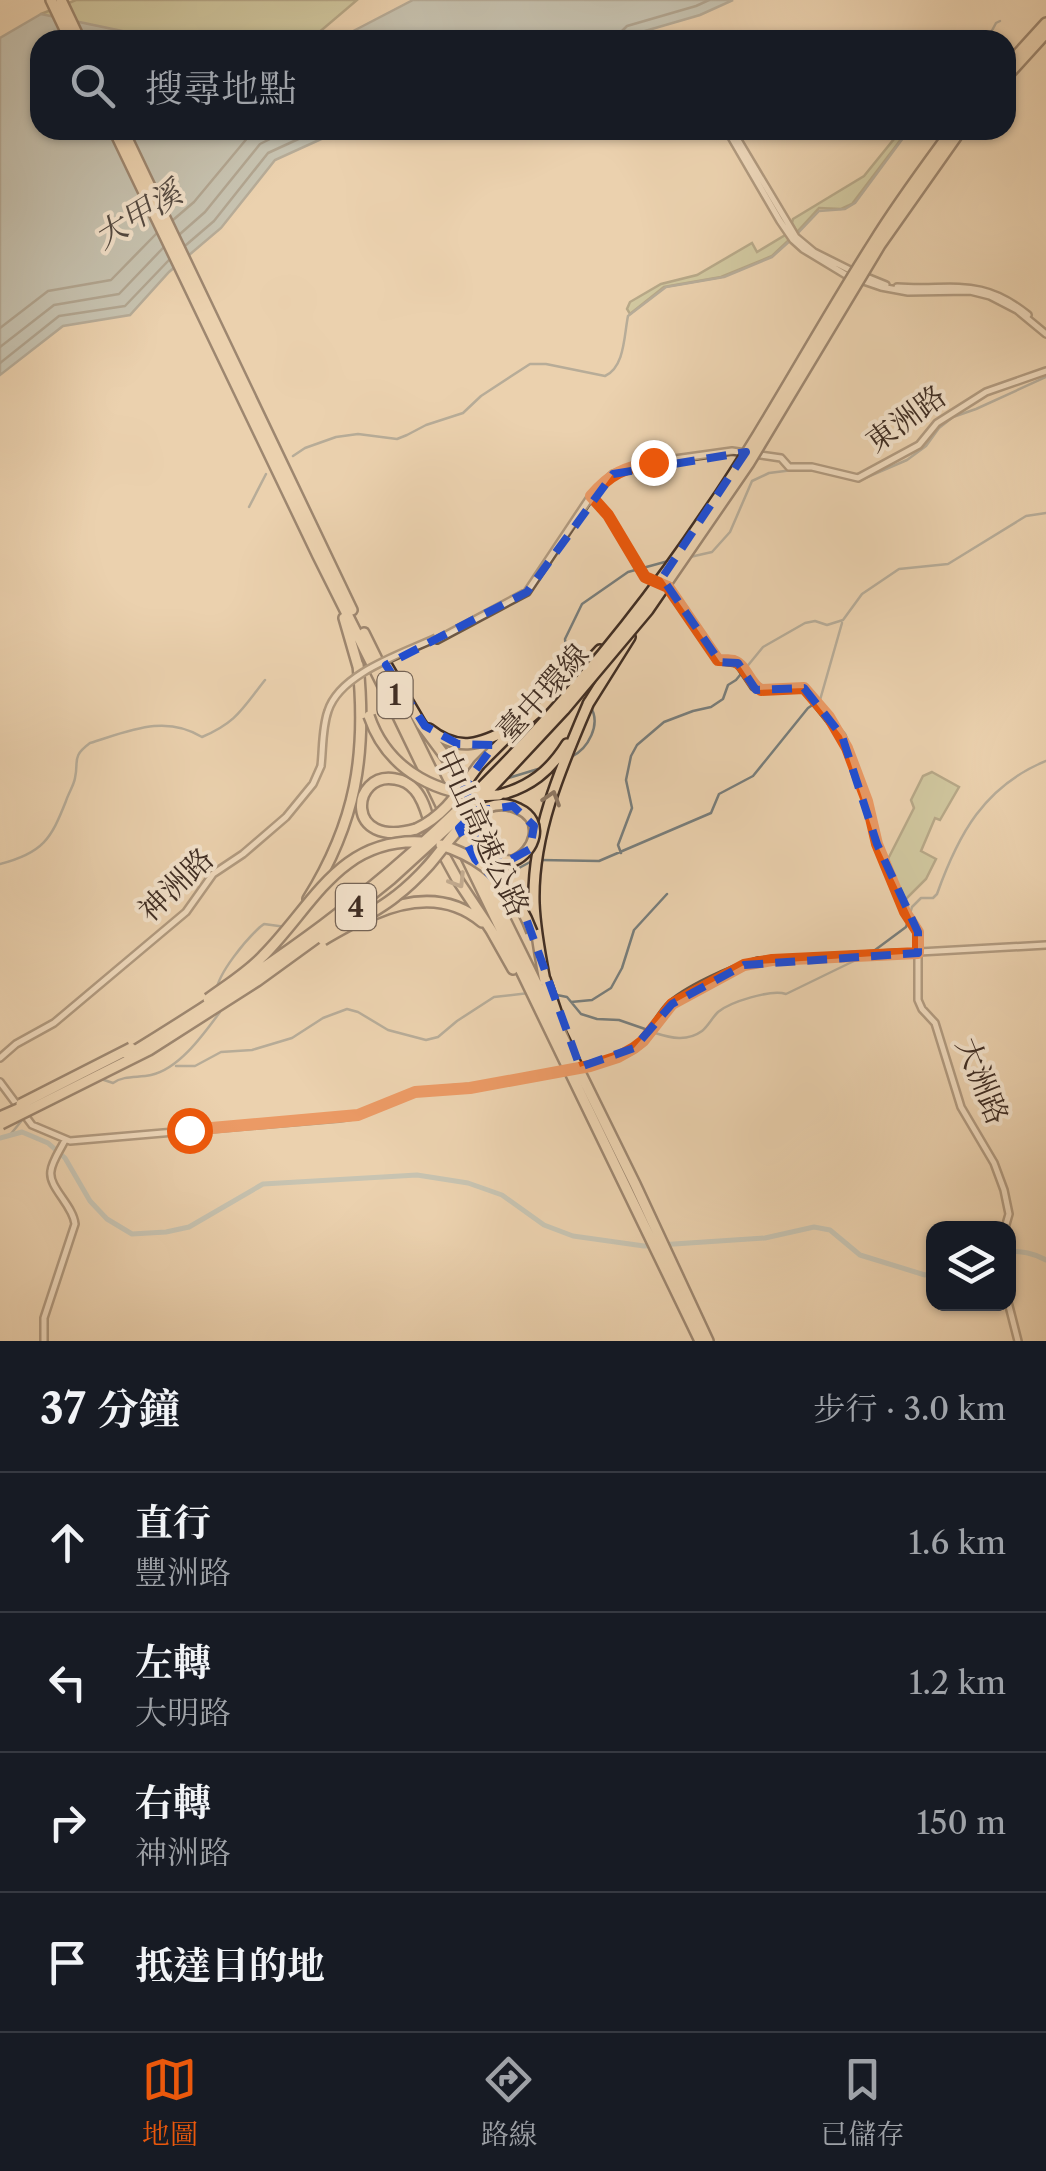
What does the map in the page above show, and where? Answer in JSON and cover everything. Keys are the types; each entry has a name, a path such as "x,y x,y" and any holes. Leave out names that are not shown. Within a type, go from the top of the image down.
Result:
{"highway":[{"path":"51,0 65,30"},
{"path":"61,0 75,30"},
{"path":"1016,56 1046,22"},
{"path":"1016,66 1046,33"},
{"name":"中山高速公路","path":"119,140 416,738 528,985"},
{"name":"中山高速公路","path":"128,140 318,556 528,985 600,1116 652,1232"},
{"name":"臺中環線","path":"643,609 709,511 874,241 945,140"},
{"name":"臺中環線","path":"0,1120 149,1050 257,981 391,879 493,786 564,710 749,462 880,245 954,140"},
{"path":"299,914 330,862 351,810 366,716 358,665 318,556"},
{"path":"528,985 444,857 422,802 415,790 402,781 386,778 370,786 362,800 362,815 370,826 392,834 429,823 451,804 493,749 562,691 643,609"},
{"path":"366,716 386,749 414,775 448,791 493,795 518,790 544,773 560,755 643,609"},
{"path":"0,1120 33,1113 97,1082 247,993 400,893 462,825 485,808 513,806 526,813 535,832 526,854 513,861 494,858 485,848 461,780 354,615"},
{"path":"414,712 436,735 458,744 474,744 523,721 562,691"},
{"path":"539,1000 546,980 534,930 534,886 541,837 561,768 589,702"},
{"path":"0,1120 150,1038 255,964 338,870 358,856 392,844 425,842 453,849 489,869 516,900 534,930"},
{"path":"346,927 390,908 444,902 480,920 499,943"},
{"name":"中山高速公路","path":"539,1000 596,1131 708,1341"},
{"name":"中山高速公路","path":"664,1256 700,1341"}],"street":[{"path":"736,140 793,237 814,252 880,283 905,288 966,286 993,293 1018,306 1046,332"},
{"name":"東洲路","path":"789,467 812,466 858,478 920,445 936,423 986,392 1046,371"},
{"name":"神洲路","path":"0,1058 16,1044 54,1023 188,910 212,874 243,854 286,817 314,784 321,766 326,716 345,685 527,592 605,480 620,471 666,460 740,451 781,458 789,467"},
{"name":"大洲路","path":"591,496 608,515 645,577 668,587 718,660 736,662 754,688 804,688 836,726 867,801 877,844 905,912 918,932 918,1003 935,1023 961,1107 994,1162 1004,1190 1007,1221"},
{"path":"0,1082 32,1125 64,1142 339,1118 358,1115 415,1092 475,1087 590,1066 618,1057 643,1041 672,1004 744,965 772,960 1046,946"},
{"path":"44,1341 44,1316 74,1224 73,1213 50,1174 64,1142"},
{"path":"1010,1311 1018,1341"}],"highlighted area":[{"path":"746,452 662,578 720,662 738,663 756,690 804,688 842,736 877,844 918,932 918,953 744,965 672,1004 634,1048 580,1067 523,910 475,859 459,828 473,814 485,848 506,862 530,849 534,826 513,806 474,811 464,786 494,745 458,744 425,726 386,665 527,592 613,474"}],"green space":[{"path":"76,0 357,0 322,30 36,30 41,14"},
{"path":"893,140 900,140 852,204 841,209 819,208 797,232 793,219 864,176"},
{"path":"787,234 790,239 772,256 721,277 664,287 630,314 627,309 630,302 661,284 697,275 752,243 757,252"},
{"path":"932,772 959,787 940,820 935,818 921,851 936,859 926,879 903,902 888,859 914,808 911,800 923,776"}],"water":[{"path":"413,0 733,0 700,15 648,30 355,30"},
{"name":"大甲溪","path":"41,14 117,30 30,30 30,140 319,140 275,160 221,228 169,272 130,315 63,326 0,375 0,38"}],"waterway":[{"path":"992,30 1000,21"},
{"path":"798,233 819,211 845,209 855,203 902,140"},
{"path":"293,456 336,437 358,434 397,439 463,413 481,396 530,364 605,376 620,358 628,316 666,287 724,277 772,257 792,239"},
{"path":"809,469 858,481 907,460 953,417 1046,377"},
{"path":"690,557 712,552 730,532 752,481 769,473 801,469"},
{"path":"249,507 266,474"},
{"path":"621,853 618,845 632,808 626,780 631,756 637,745 664,722 711,707 723,699 728,685 763,647 805,623 827,625 843,620 862,594 899,569 948,564 1026,516 1046,513"},
{"path":"568,673 565,639 582,604 628,572 672,560"},
{"path":"540,860 599,861 711,813 719,794 753,776 808,708 820,700 842,623"},
{"path":"0,864 26,855 50,835 73,784 78,756 90,743 161,726 188,730 202,737 231,720 265,680"},
{"path":"571,757 583,748 594,728 590,706"},
{"path":"871,953 906,927 912,907 921,898 937,894 964,833 990,799 1024,771 1046,761"},
{"path":"505,779 538,769"},
{"path":"414,874 437,845"},
{"path":"501,868 519,868 532,861"},
{"path":"571,1002 592,1000 611,988 634,930 667,894"},
{"path":"315,941 326,943 375,917"},
{"path":"216,991 227,966 260,927 286,927"},
{"path":"655,1033 691,1037 732,1004 761,995 786,994 860,958"},
{"path":"176,1066 195,1066 221,1052 252,1050 292,1038 323,1018 347,1009 388,1030 426,1040 438,1037 494,997 529,993"},
{"path":"552,994 567,997 581,1014 645,1029"},
{"path":"101,1079 113,1083 161,1072 198,1040 219,1009"},
{"path":"47,1096 62,1088"},
{"path":"10,1135 23,1119"},
{"path":"0,1138 22,1132 48,1143 65,1158 90,1201 107,1219 132,1234 189,1227 263,1184 417,1175 468,1183 502,1195 544,1225 573,1236 644,1246 765,1238 814,1227 830,1230 860,1255 926,1275"},
{"path":"1016,1252 1046,1260"}],"route":[{"path":"189,1130 358,1115 415,1092 470,1088 590,1066 634,1048 672,1004 744,965 772,960 918,953 918,932 905,912 877,844 867,801 842,736 829,717 804,688 754,688 736,662 718,660 668,587 645,577 608,515 591,496 613,474 653,462"}]}
